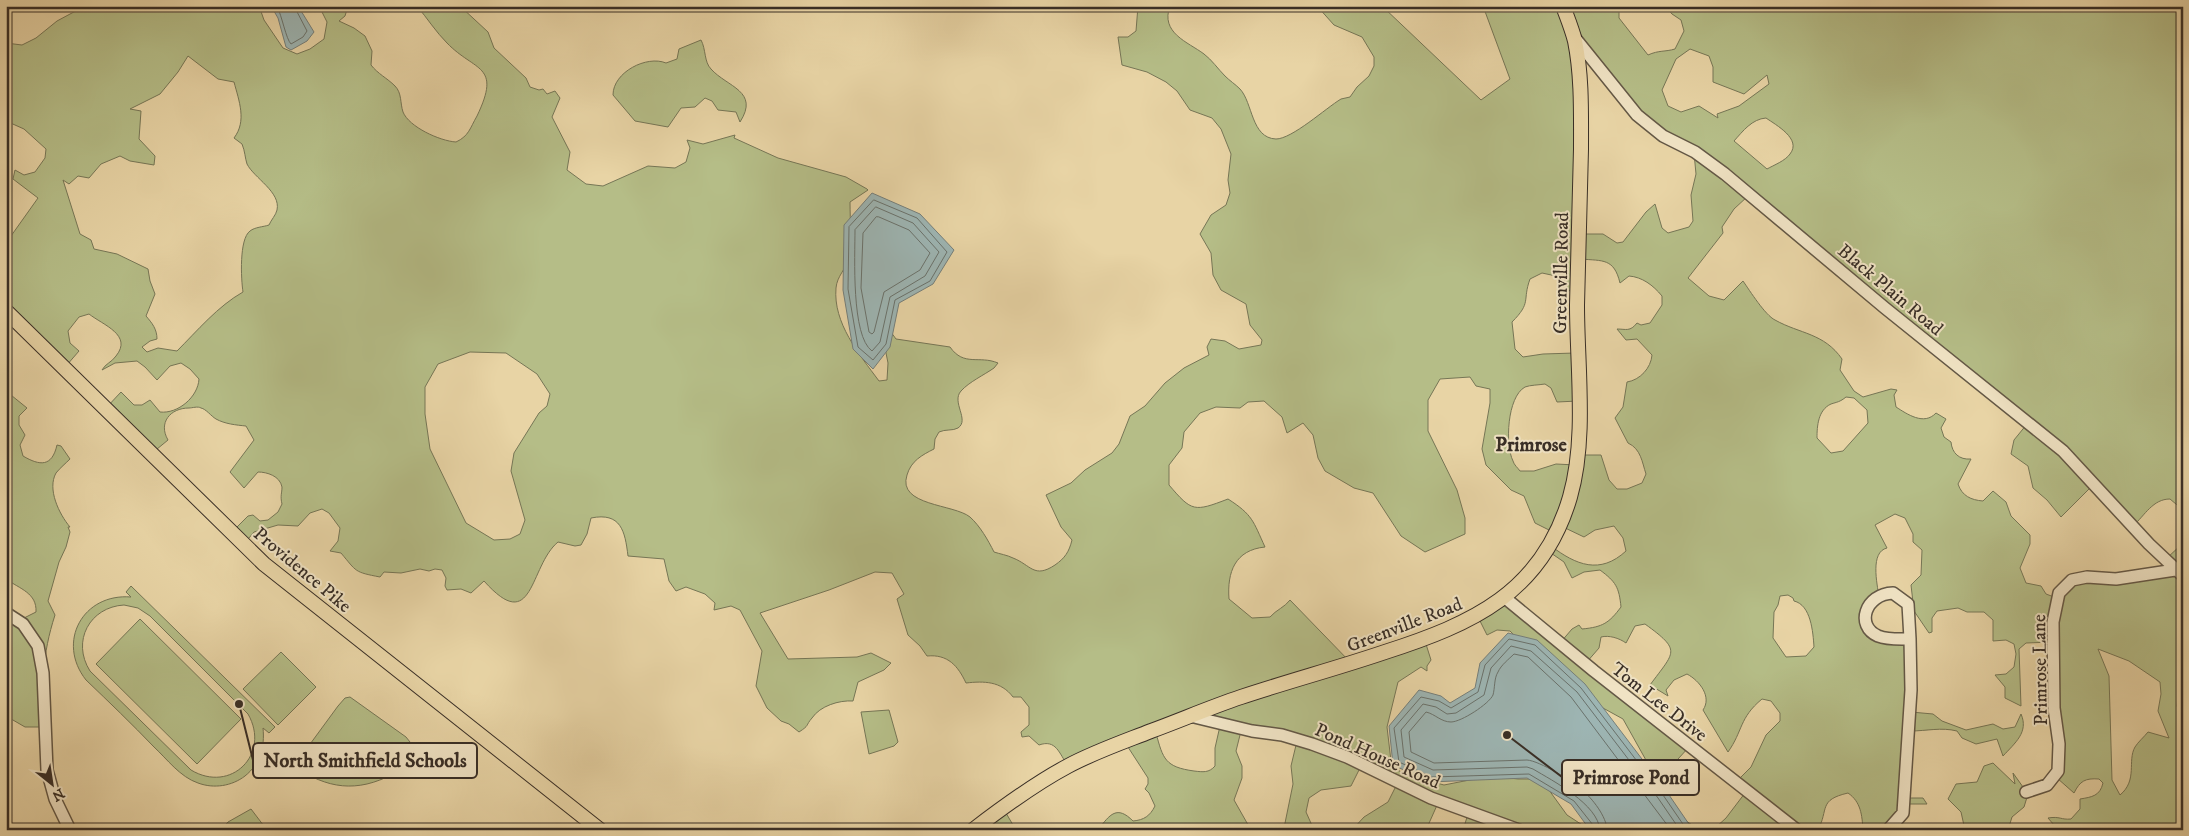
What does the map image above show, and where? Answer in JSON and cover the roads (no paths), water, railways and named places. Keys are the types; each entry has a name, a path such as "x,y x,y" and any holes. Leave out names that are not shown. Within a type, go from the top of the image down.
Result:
{"main road":[{"name":"Greenville Road","path":"972,830 1006,804 1069,765 1105,749 1243,696 1350,665 1438,635 1482,613 1504,597 1527,576 1548,548 1569,501 1576,472 1578,437 1577,302 1582,101 1573,36 1563,6"},
{"name":"Providence Pike","path":"6,310 264,564 600,830"}],"street":[{"name":"Black Plain Road","path":"1573,36 1637,115 1663,136 1695,152 1725,174 1885,308 2063,451 2179,573"},
{"name":"Primrose Lane","path":"2026,792 2047,785 2058,771 2059,744 2054,708 2053,622 2059,593 2072,580 2087,577 2116,579 2179,573"},
{"path":"1888,830 1903,813 1911,690 1910,639 1908,604 1893,593 1882,594 1873,600 1865,612 1868,626 1874,634 1887,639 1910,639"},
{"name":"Tom Lee Drive","path":"1504,597 1594,671 1797,830"},
{"path":"6,613 23,624 38,646 42,673 46,770 55,799 70,830"},
{"name":"Pond House Road","path":"1190,716 1252,731 1282,734 1312,744 1347,757 1431,798 1519,830"}],"water":[{"path":"271,6 298,6 314,32 307,41 291,50 286,47 278,18"},
{"path":"872,193 920,214 954,250 933,284 899,303 890,347 873,369 853,349 843,290 844,225"},
{"path":"1508,633 1537,640 1585,684 1667,792 1693,830 1590,830 1571,804 1527,778 1430,782 1393,765 1389,726 1419,690 1441,696 1450,703 1475,688 1480,663"}],"place":[{"name":"North Smithfield Schools","path":"239,704"},
{"name":"Primrose Pond","path":"1507,735"}],"district":[{"name":"Primrose","path":"1531,444"}]}
